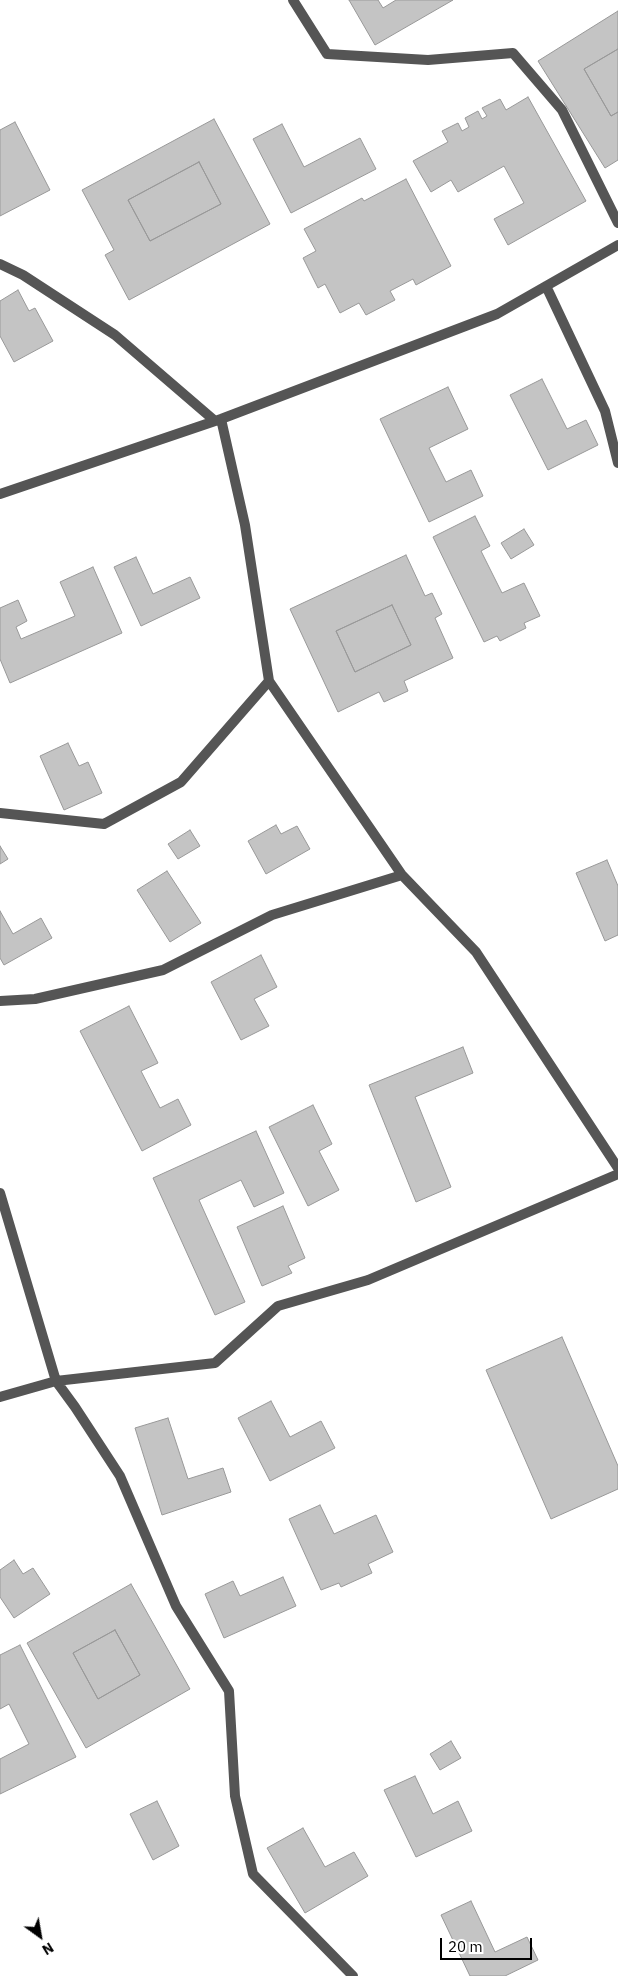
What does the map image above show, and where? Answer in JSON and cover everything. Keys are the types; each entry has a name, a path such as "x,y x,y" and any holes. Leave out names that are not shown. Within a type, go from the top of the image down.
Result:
{"street":[{"path":"293,0 327,54 428,60 513,53 562,110 618,223"},
{"path":"0,494 218,420 497,314 618,246"},
{"path":"0,264 23,275 115,335 218,420 245,525 269,682 402,875 476,952 618,1168"},
{"path":"546,286 605,411 617,459"},
{"path":"0,813 104,824 182,782 269,682"},
{"path":"0,1001 34,999 163,970 272,915 402,875"},
{"path":"0,1397 56,1381 215,1363 278,1306 368,1280 618,1174"},
{"path":"0,1193 56,1381 120,1476 176,1606 229,1691 235,1796 253,1874 353,1976"}],"building":[{"path":"349,0 378,0 383,8 396,0 453,0 375,45"},
{"path":"618,11 618,49 584,69 611,116 618,112 618,160 605,168 538,61"},
{"path":"618,49 618,112 611,116 584,69"},
{"path":"528,97 586,201 508,245 494,219 524,203 504,166 458,192 451,180 431,192 413,161 448,142 442,131 458,123 462,131 469,127 465,118 478,111 482,119 487,116 482,108 500,99 506,110"},
{"path":"214,119 270,224 129,300 105,255 114,250 82,190","holes":["199,162 221,204 150,241 128,200"]},
{"path":"15,122 50,190 0,216 0,130"},
{"path":"282,124 304,167 360,138 376,169 291,213 253,139"},
{"path":"199,162 221,204 150,241 128,200"},
{"path":"406,179 451,266 416,285 413,279 390,291 395,300 366,315 359,303 340,313 325,284 318,288 303,258 316,251 304,229 362,198 364,201"},
{"path":"18,290 29,311 35,308 53,341 14,362 0,336 0,301"},
{"path":"542,379 567,429 586,420 598,445 548,470 510,395"},
{"path":"448,387 468,429 429,448 446,482 471,470 483,496 429,522 380,419"},
{"path":"475,516 490,546 481,551 502,593 524,583 540,616 524,623 526,628 500,641 497,636 484,642 433,537"},
{"path":"524,529 534,545 511,559 501,543"},
{"path":"406,555 425,596 432,593 442,614 435,618 453,658 404,681 408,691 384,702 379,692 338,712 290,609","holes":["392,605 411,645 355,672 336,631"]},
{"path":"136,557 153,594 190,577 200,598 141,626 114,567"},
{"path":"93,567 122,633 10,683 0,659 0,608 18,600 27,621 16,627 21,639 75,616 60,582"},
{"path":"392,605 411,645 355,672 336,631"},
{"path":"68,743 79,766 88,762 102,793 64,810 40,756"},
{"path":"276,825 281,834 297,826 310,849 266,874 248,841"},
{"path":"190,830 200,846 178,859 168,844"},
{"path":"0,846 8,859 0,864"},
{"path":"607,860 618,886 618,935 605,941 576,873"},
{"path":"167,871 201,923 170,942 137,890"},
{"path":"0,911 13,934 41,918 52,938 4,965 0,958"},
{"path":"261,955 277,987 254,999 269,1026 241,1040 211,982"},
{"path":"129,1006 158,1063 141,1071 160,1108 178,1099 191,1125 142,1151 80,1031"},
{"path":"463,1047 473,1073 415,1097 451,1187 416,1202 369,1085"},
{"path":"313,1105 332,1144 319,1151 339,1190 308,1206 269,1127"},
{"path":"256,1131 284,1193 254,1207 241,1180 199,1200 245,1302 215,1315 153,1178"},
{"path":"283,1206 305,1258 288,1266 292,1273 262,1286 237,1227"},
{"path":"562,1337 618,1466 618,1489 551,1519 486,1370"},
{"path":"271,1401 290,1437 321,1421 335,1448 270,1481 238,1418"},
{"path":"168,1418 188,1479 223,1468 231,1492 162,1515 135,1428"},
{"path":"320,1505 334,1534 376,1515 393,1552 368,1564 372,1573 341,1587 339,1583 321,1590 289,1519"},
{"path":"14,1560 23,1574 33,1568 50,1594 14,1618 0,1597 0,1570"},
{"path":"283,1577 296,1606 224,1638 205,1594 233,1581 240,1596"},
{"path":"131,1584 190,1689 86,1748 27,1643","holes":["115,1630 140,1675 98,1699 73,1653"]},
{"path":"115,1630 140,1675 98,1699 73,1653"},
{"path":"20,1645 76,1757 0,1794 0,1759 29,1744 9,1704 0,1709 0,1655"},
{"path":"451,1741 461,1758 440,1770 430,1754"},
{"path":"415,1776 433,1814 458,1801 472,1831 416,1857 384,1790"},
{"path":"157,1801 179,1846 153,1860 130,1814"},
{"path":"303,1828 325,1867 354,1852 368,1876 305,1913 267,1848"},
{"path":"471,1901 495,1952 527,1937 538,1960 505,1976 470,1976 441,1915"}]}
